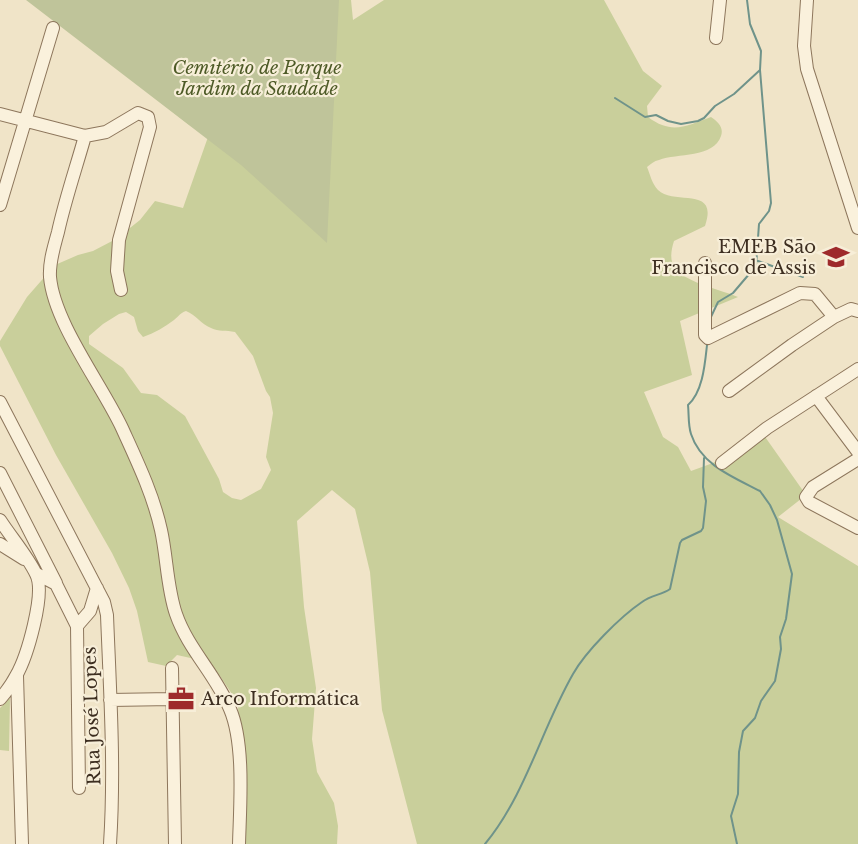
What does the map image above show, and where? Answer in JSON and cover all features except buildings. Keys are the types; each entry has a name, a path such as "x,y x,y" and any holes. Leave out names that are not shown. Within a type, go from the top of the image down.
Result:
{"street":[{"path":"716,38 720,0"},
{"path":"807,0 804,45 807,69 858,228"},
{"path":"0,205 53,28"},
{"path":"0,114 85,136 106,132 138,113 146,115 150,120 119,240 117,271 121,290"},
{"path":"85,136 51,259 50,276 53,292 60,315 113,410 146,484 161,528 172,597 182,630 209,670 231,710 238,747 239,844"},
{"path":"705,263 705,335 711,337 800,293 815,294 830,312"},
{"path":"729,391 792,345 830,312 851,309 858,311"},
{"path":"722,463 767,428 858,369"},
{"path":"816,396 858,452"},
{"name":"Rua José Lopes","path":"0,402 104,602 107,615 113,799 110,844"},
{"path":"858,459 813,487 806,496 809,502 858,528"},
{"path":"0,473 76,626 79,788"},
{"path":"0,520 37,574 40,586 39,600 17,675 0,699"},
{"path":"0,544 27,561"},
{"path":"37,574 56,584"},
{"path":"76,626 90,611 97,588"},
{"path":"171,669 176,844"},
{"path":"17,675 16,708 22,844"},
{"path":"110,700 172,699"}],"green space":[{"name":"Cemitério de Parque Jardim da Saudade","path":"26,0 339,0 327,243 241,165"},
{"path":"164,0 351,0 353,20 384,0 604,0 643,71 662,86 647,106 648,117 664,126 679,127 711,117 722,130 717,143 711,148 694,154 657,160 647,167 658,190 674,197 700,201 706,205 708,213 705,226 674,241 671,256 674,266 688,278 738,297 680,321 692,375 644,392 663,437 678,447 691,471 713,463 761,431 806,495 778,517 858,566 858,844 417,844 382,710 370,572 355,509 332,490 297,521 304,607 316,688 312,739 317,772 334,803 338,826 337,844 241,844 238,703 220,676 195,659 177,655 166,666 148,662 137,611 129,588 112,553 56,455 0,346 0,341 27,297 55,265 93,251 116,239 140,220 155,201 183,208 208,137 108,61","holes":["126,312 134,317 138,331 143,337 163,327 184,312 190,313 211,328 235,332 253,356 270,397 273,413 266,457 271,470 261,489 241,500 232,498 223,492 219,479 185,416 157,395 141,393 123,368 89,344 89,336 119,314"]},
{"path":"10,698 9,751 0,750 0,708"}],"waterway":[{"path":"710,319 718,302 733,293 756,266 759,224 769,211 771,203 760,70 761,51 750,24 747,0"},
{"path":"615,98 645,117 656,115 681,124 698,121 715,106 734,94 760,70"},
{"path":"758,261 803,277"},
{"path":"707,345 700,385 688,405 691,434 702,454 710,462 760,491 777,520 792,574 786,619 780,637 781,649 775,681 761,701 755,718 743,731 739,752 738,794 731,816 737,844"},
{"path":"485,844 512,804 562,695 579,665 604,635 633,608 670,589 680,543 703,528 706,501 703,487 704,458"}],"place":[{"name":"EMEB São Francisco de Assis","path":"836,257"},
{"name":"Arco Informática","path":"181,699"}]}
